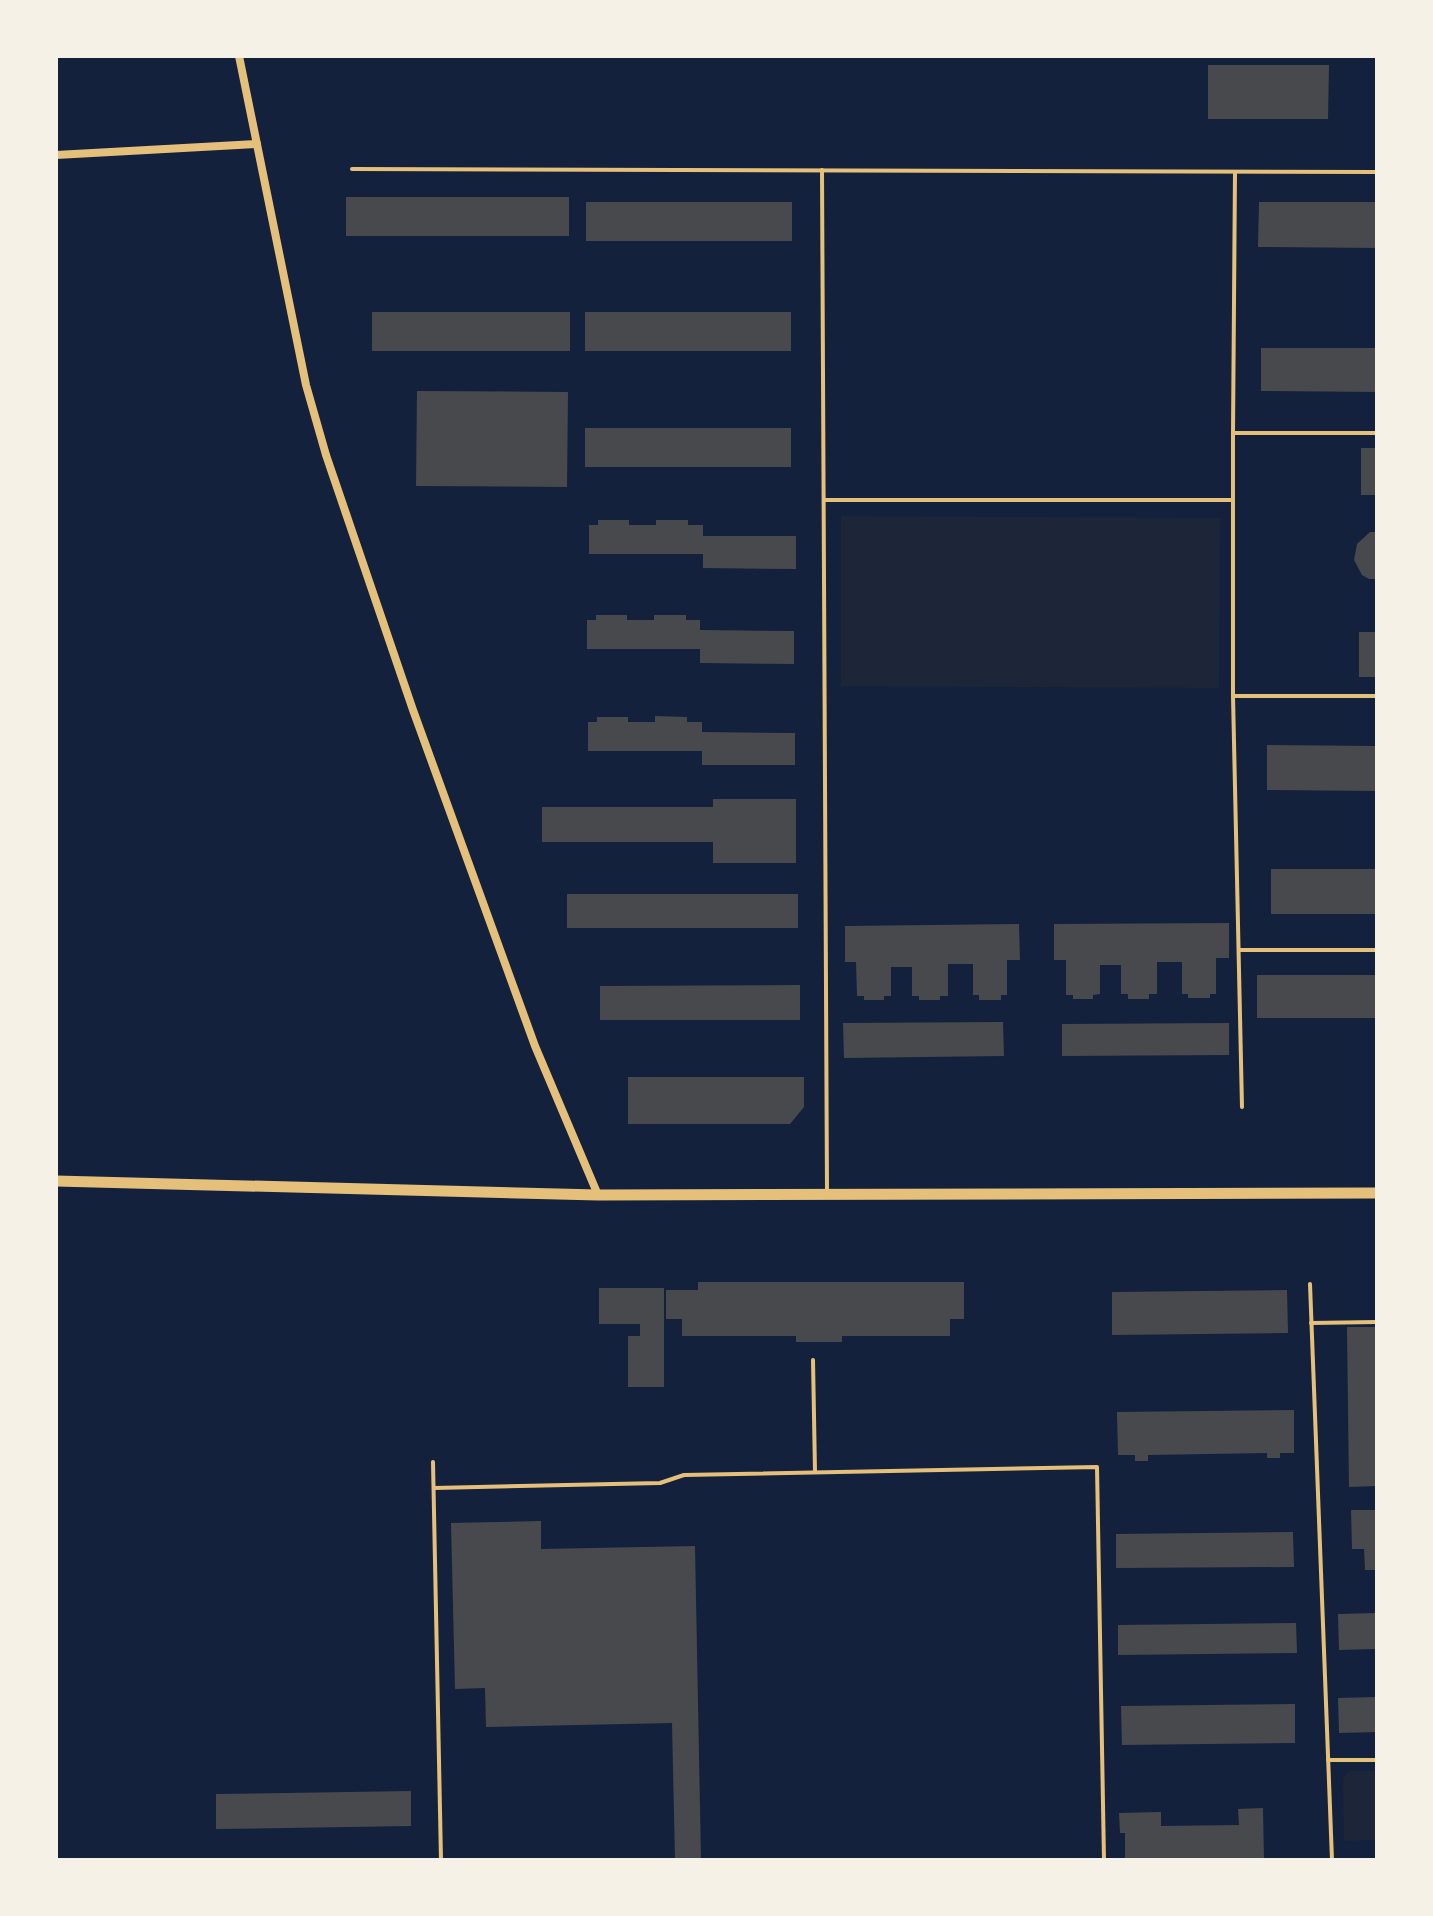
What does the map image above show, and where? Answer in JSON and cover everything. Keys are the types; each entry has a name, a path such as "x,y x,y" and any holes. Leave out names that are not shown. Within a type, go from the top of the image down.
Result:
{"street":[{"path":"239,56 306,385 326,455 529,1032 598,1195"},
{"path":"56,155 257,144"},
{"path":"56,1181 598,1195 1377,1193"}],"lane":[{"path":"352,169 1377,172"},
{"path":"822,170 827,1194"},
{"path":"1235,172 1233,696 1242,1107"},
{"path":"1233,433 1377,433"},
{"path":"824,500 1233,500"},
{"path":"1233,696 1377,696"},
{"path":"1238,950 1377,950"},
{"path":"1310,1284 1332,1860"},
{"path":"1311,1323 1377,1322"},
{"path":"813,1360 815,1472"},
{"path":"433,1462 441,1860"},
{"path":"434,1488 660,1483 684,1475 1097,1467 1104,1860"},
{"path":"1328,1760 1377,1760"}],"shaded area":[{"path":"841,516 1220,518 1219,688 841,686"},
{"path":"1349,1771 1377,1771 1377,1840 1344,1841 1343,1779"}],"building":[{"path":"1208,65 1329,65 1328,119 1208,119"},
{"path":"346,197 569,197 569,236 346,236"},
{"path":"586,202 792,202 792,241 586,241"},
{"path":"1259,202 1377,202 1377,248 1258,247"},
{"path":"372,312 570,312 570,351 372,351"},
{"path":"585,312 791,312 791,351 585,351"},
{"path":"1261,348 1377,348 1377,392 1261,391"},
{"path":"417,391 568,392 567,487 416,486"},
{"path":"585,428 791,428 791,467 585,467"},
{"path":"1361,448 1377,448 1377,495 1361,495"},
{"path":"598,520 629,520 629,525 656,525 656,520 688,520 688,525 703,525 703,536 796,536 796,569 703,568 703,554 589,554 589,525 598,525"},
{"path":"1370,532 1377,532 1377,579 1362,575 1354,560 1357,544"},
{"path":"596,615 627,615 627,620 654,620 654,615 686,615 686,620 700,620 700,630 794,631 794,664 700,663 700,649 587,649 587,620 596,620"},
{"path":"1359,632 1377,632 1377,677 1359,677"},
{"path":"655,716 687,717 687,722 702,722 702,732 795,733 795,765 702,765 702,751 588,751 588,722 597,722 597,717 628,717 628,722 655,722"},
{"path":"1267,745 1377,746 1377,791 1267,790"},
{"path":"713,799 796,799 796,863 713,863 713,842 542,842 542,807 713,807"},
{"path":"1271,869 1377,869 1377,914 1271,914"},
{"path":"567,894 798,894 798,928 567,928"},
{"path":"1229,923 1229,958 1216,958 1216,994 1210,994 1210,998 1188,998 1188,994 1182,994 1182,962 1157,962 1157,994 1149,994 1149,999 1128,999 1128,994 1121,994 1121,965 1100,965 1100,994 1093,995 1093,999 1073,999 1073,995 1066,995 1066,960 1054,960 1054,924"},
{"path":"1019,924 1020,960 1007,960 1007,995 1001,995 1001,1000 979,1000 979,995 973,995 973,964 948,964 948,996 940,996 940,1000 919,1000 919,996 912,996 912,967 891,967 891,996 884,996 884,1000 864,1000 864,996 857,996 856,962 845,962 845,926"},
{"path":"1257,975 1377,975 1377,1018 1257,1018"},
{"path":"800,985 800,1020 600,1020 600,986"},
{"path":"1003,1022 1004,1056 844,1058 843,1023"},
{"path":"1229,1023 1229,1055 1062,1056 1062,1024"},
{"path":"628,1077 804,1077 804,1107 790,1124 628,1124"},
{"path":"698,1282 964,1282 964,1319 950,1319 950,1336 842,1336 842,1342 796,1342 796,1336 682,1336 682,1319 666,1319 666,1290 698,1290"},
{"path":"599,1288 664,1288 664,1387 628,1387 628,1336 640,1336 640,1324 599,1324"},
{"path":"1287,1290 1288,1333 1112,1335 1112,1292"},
{"path":"1347,1327 1377,1327 1377,1486 1349,1487"},
{"path":"1294,1410 1294,1453 1280,1453 1280,1458 1267,1458 1267,1453 1148,1455 1148,1461 1135,1461 1135,1455 1118,1455 1117,1412"},
{"path":"1351,1510 1377,1510 1377,1570 1365,1570 1364,1549 1352,1549"},
{"path":"541,1521 541,1549 695,1546 701,1860 675,1860 672,1723 486,1727 485,1688 455,1689 451,1523"},
{"path":"1293,1532 1294,1567 1116,1568 1116,1534"},
{"path":"1377,1613 1377,1649 1339,1650 1338,1614"},
{"path":"1296,1623 1297,1653 1118,1655 1118,1625"},
{"path":"1377,1697 1377,1732 1339,1733 1338,1698"},
{"path":"1295,1704 1295,1743 1122,1745 1121,1706"},
{"path":"411,1791 411,1826 216,1829 216,1794"},
{"path":"1263,1808 1264,1860 1125,1860 1125,1833 1120,1833 1119,1813 1161,1812 1161,1826 1239,1825 1238,1809"}]}
